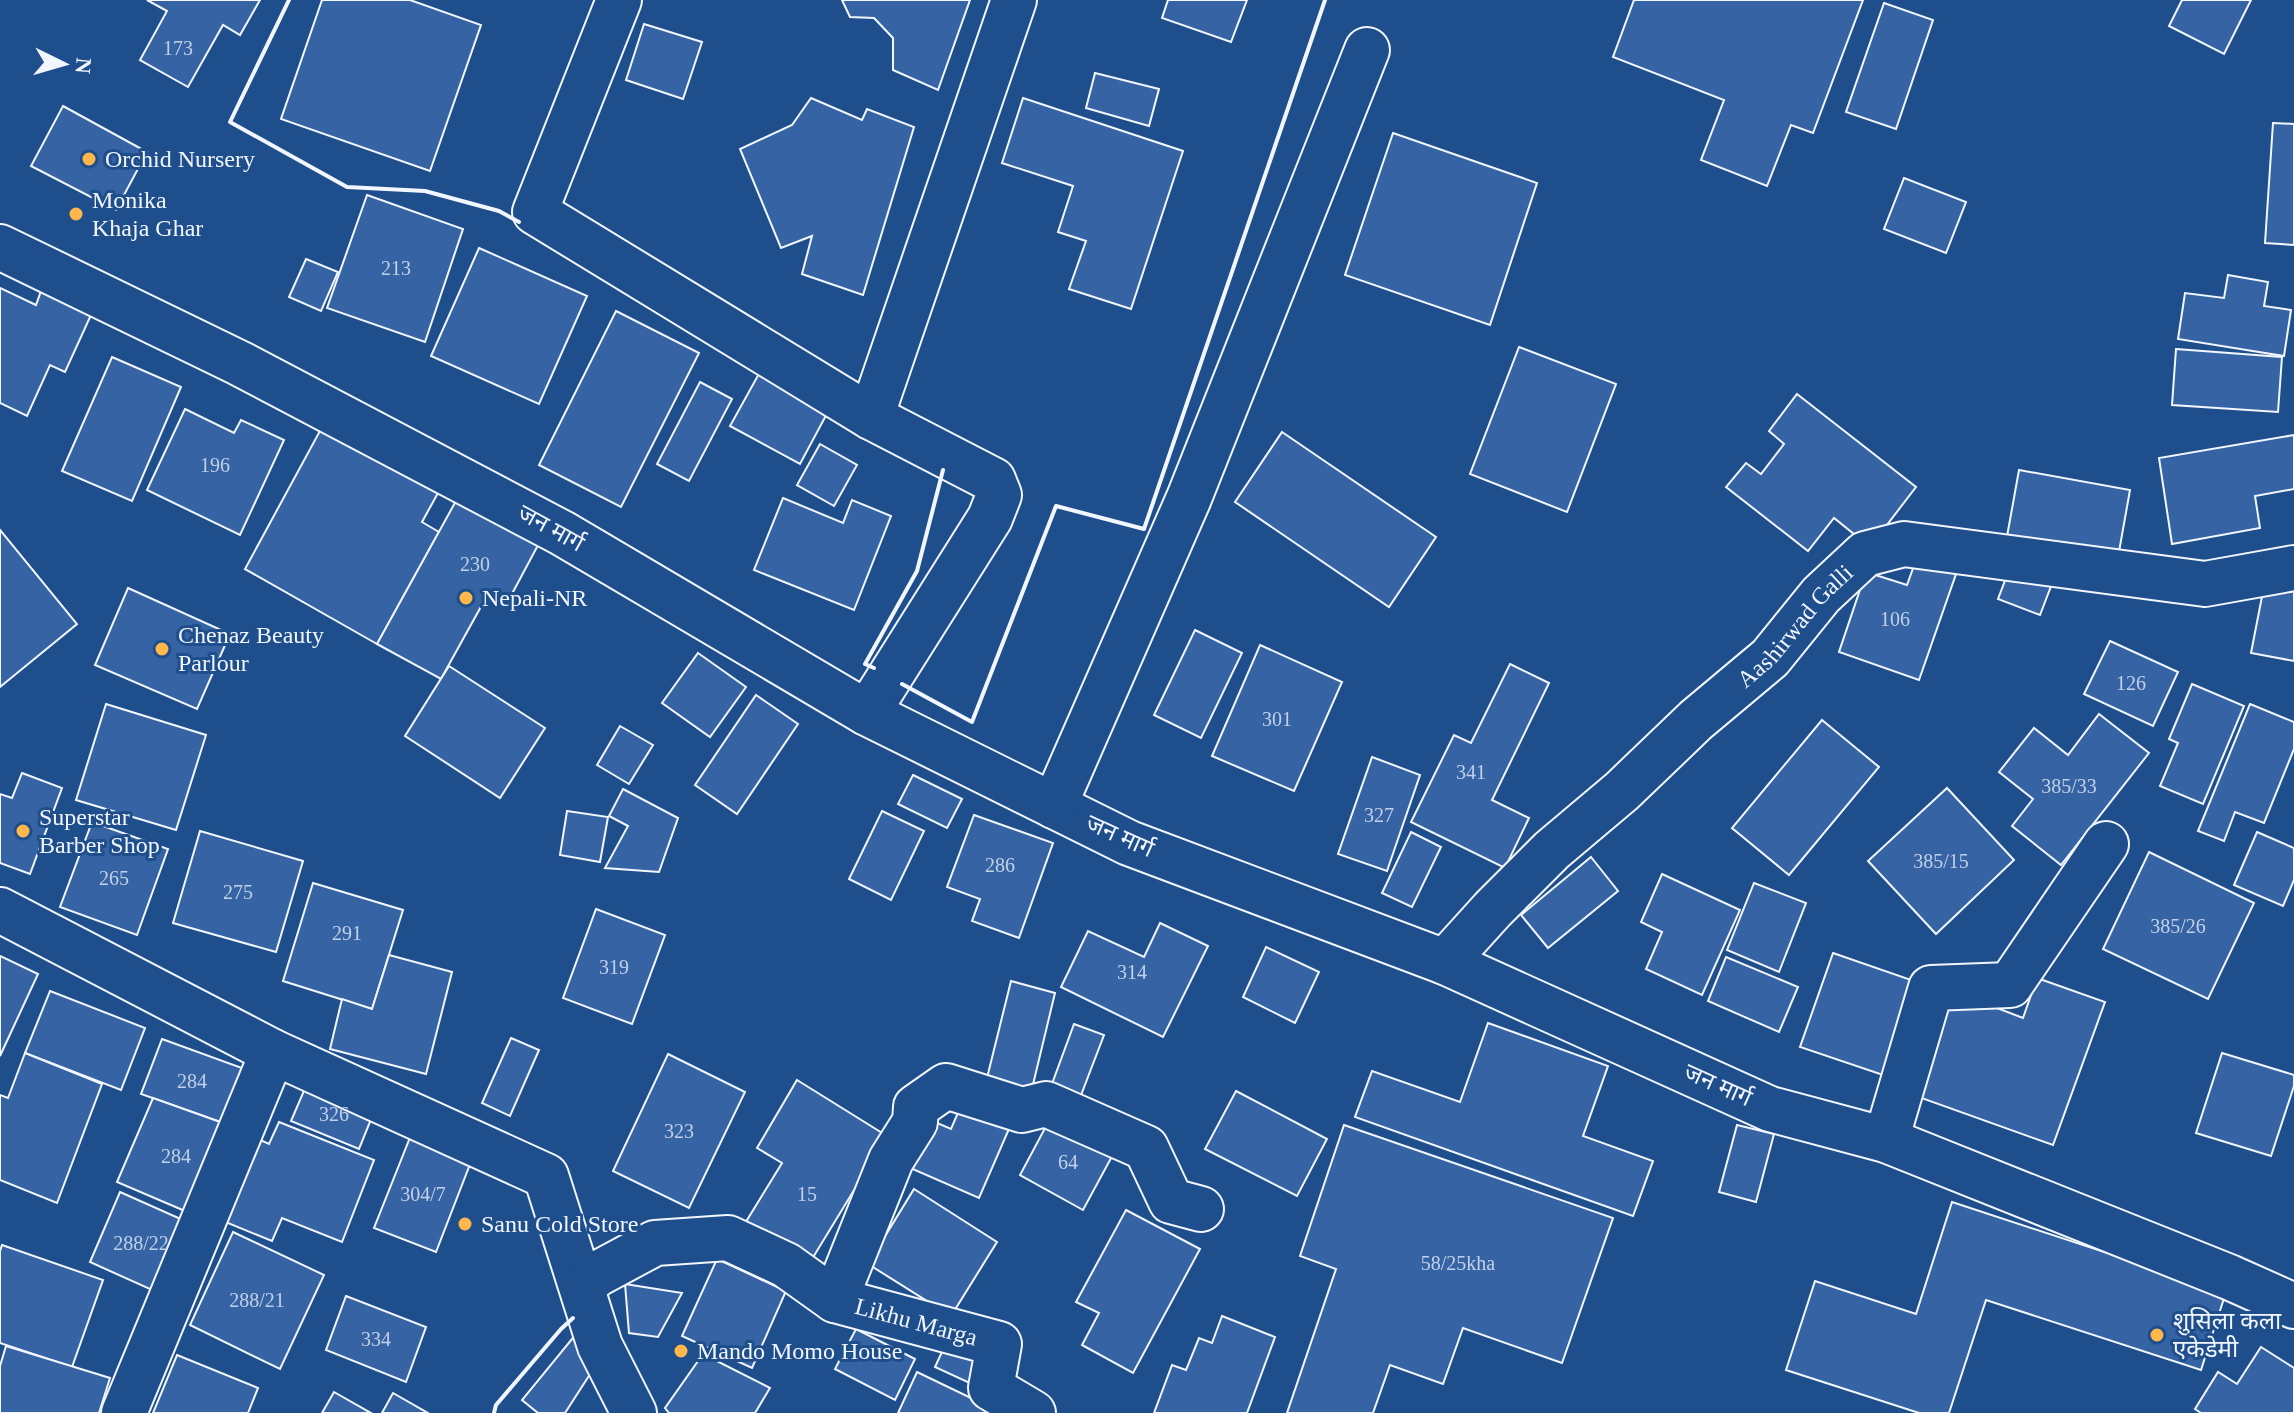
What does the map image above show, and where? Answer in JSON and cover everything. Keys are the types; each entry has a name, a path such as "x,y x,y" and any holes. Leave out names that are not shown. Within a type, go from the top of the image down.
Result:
{"street":[{"path":"619,0 535,212 871,417 993,480 999,495 990,518 867,713"},
{"path":"871,417 1014,0"},
{"path":"1054,806 1189,498 1367,50"},
{"name":"जन मार्ग","path":"0,247 239,363 562,533 867,713 1129,843 1445,962 1770,1109 1886,1140 2294,1306"},
{"name":"Aashirwad Galli","path":"1445,962 1552,850 1770,658 1821,595 1865,554 1904,544 2205,584 2294,568"},
{"path":"1886,1140 1931,988 2010,985 2106,844"},
{"path":"0,910 273,1052 546,1176 600,1346 634,1413"},
{"path":"124,1413 273,1052"},
{"path":"582,1285 655,1243 728,1238 786,1265 835,1300 891,1160 915,1122 916,1107 946,1086 1022,1110 1046,1104 1146,1148 1171,1201 1201,1209"},
{"name":"Likhu Marga","path":"835,1300 999,1344 991,1388 1033,1413"}],"building":[{"path":"147,0 260,0 240,35 223,25 188,87 140,60 167,11"},
{"path":"322,0 410,0 481,25 430,171 281,119"},
{"path":"842,0 970,0 938,90 893,70 893,38 874,18 850,17"},
{"path":"1168,0 1247,0 1231,42 1162,18"},
{"path":"1634,0 1863,0 1813,133 1791,125 1767,186 1701,160 1724,100 1613,57"},
{"path":"2182,0 2251,0 2224,54 2169,26"},
{"path":"1884,3 1933,20 1896,129 1846,112"},
{"path":"644,24 702,42 683,99 626,80"},
{"path":"1095,73 1159,89 1149,126 1086,108"},
{"path":"811,98 862,120 867,109 914,127 863,295 802,274 812,236 781,248 740,149 792,125"},
{"path":"1023,98 1183,151 1131,309 1069,289 1086,241 1058,232 1073,186 1002,163"},
{"name":"Orchid Nursery","path":"63,106 147,152 116,210 31,166"},
{"path":"2273,123 2294,124 2294,245 2265,243"},
{"path":"1393,133 1537,183 1490,325 1345,275"},
{"path":"1904,178 1966,202 1946,253 1884,229"},
{"path":"367,195 463,229 425,342 327,308"},
{"path":"479,248 587,296 539,404 431,356"},
{"path":"306,259 338,272 321,311 289,297"},
{"path":"2228,275 2268,282 2264,306 2291,310 2284,356 2178,339 2185,293 2224,298"},
{"path":"0,288 36,305 41,291 91,315 65,372 50,365 27,416 0,403"},
{"path":"616,311 699,353 621,507 539,465"},
{"path":"1519,347 1616,384 1567,512 1470,474"},
{"path":"2176,349 2282,357 2278,412 2172,405"},
{"path":"112,357 181,387 132,501 62,471"},
{"path":"761,370 830,408 800,464 730,426"},
{"path":"700,382 732,399 689,481 657,464"},
{"path":"1797,394 1916,487 1870,547 1834,518 1808,551 1726,487 1746,463 1761,474 1784,444 1769,431"},
{"path":"185,409 234,433 241,420 284,440 240,535 147,490"},
{"path":"321,429 438,493 422,522 439,532 377,644 245,569"},
{"path":"1282,432 1436,537 1389,607 1235,502"},
{"path":"2294,435 2294,489 2255,496 2260,528 2172,544 2159,458"},
{"path":"820,444 857,465 834,506 797,485"},
{"path":"2019,470 2130,490 2117,563 2006,542"},
{"path":"462,490 544,534 506,605 488,594 441,679 377,644"},
{"path":"783,498 843,523 852,500 891,516 854,610 754,570"},
{"path":"0,530 77,624 0,687"},
{"path":"1916,560 1956,574 1919,680 1839,652 1866,572 1907,585"},
{"path":"2011,565 2053,581 2040,615 1998,599"},
{"path":"2265,581 2294,587 2294,661 2251,653"},
{"name":"Chenaz Beauty Parlour","path":"128,588 230,634 197,709 95,665"},
{"path":"1195,630 1242,653 1201,738 1154,715"},
{"path":"2110,641 2178,672 2153,726 2084,694"},
{"path":"1260,645 1342,682 1294,791 1212,756"},
{"path":"698,653 746,687 710,737 662,703"},
{"path":"1510,664 1549,683 1492,800 1529,818 1505,868 1411,822 1454,735 1471,743"},
{"path":"449,666 545,728 500,798 405,736"},
{"path":"2192,684 2244,706 2203,804 2160,786 2178,743 2169,739"},
{"path":"756,695 798,724 737,814 695,785"},
{"path":"106,704 206,735 176,830 76,800"},
{"path":"2250,704 2294,722 2294,749 2264,823 2235,812 2224,841 2198,831"},
{"path":"2099,714 2149,753 2061,865 2012,826 2033,799 1999,772 2034,728 2068,755"},
{"path":"1822,720 1879,767 1789,875 1732,828"},
{"path":"620,726 653,745 629,784 597,765"},
{"path":"1372,757 1420,775 1387,871 1338,854"},
{"name":"Superstar Barber Shop","path":"22,773 62,788 30,874 0,863 0,794 12,798"},
{"path":"913,775 962,799 947,828 898,804"},
{"path":"1947,788 2014,860 1936,934 1868,861"},
{"path":"623,789 678,818 659,872 605,868 628,826 609,816"},
{"path":"567,811 608,817 600,862 560,855"},
{"path":"882,811 924,831 891,900 849,879"},
{"path":"974,815 1053,843 1019,938 972,921 980,899 947,887"},
{"path":"92,822 168,849 137,935 60,907"},
{"path":"200,831 303,861 276,952 173,923"},
{"path":"1411,832 1441,847 1412,907 1382,893"},
{"path":"2257,832 2294,848 2294,880 2283,906 2234,885"},
{"path":"2149,852 2254,903 2208,999 2103,949"},
{"path":"1591,857 1618,891 1548,948 1521,915"},
{"path":"1662,874 1740,910 1702,995 1646,969 1662,932 1641,922"},
{"path":"313,883 403,910 372,1009 283,981"},
{"path":"1754,883 1806,903 1779,972 1727,950"},
{"path":"596,909 665,935 632,1024 563,998"},
{"path":"1160,923 1208,946 1163,1037 1061,987 1088,931 1144,957"},
{"path":"1266,947 1319,972 1295,1023 1243,997"},
{"path":"1833,953 1917,982 1886,1076 1800,1047"},
{"path":"389,955 452,972 426,1074 330,1049 342,999 372,1009"},
{"path":"0,956 38,974 0,1056"},
{"path":"1726,957 1798,987 1779,1032 1708,1001"},
{"path":"2037,978 2105,1002 2053,1145 1913,1095 1950,990 2023,1018"},
{"path":"1011,981 1055,993 1030,1097 985,1086"},
{"path":"50,991 145,1028 121,1090 25,1053"},
{"path":"1488,1023 1608,1066 1583,1136 1653,1161 1633,1216 1355,1117 1372,1071 1460,1102"},
{"path":"1074,1024 1104,1035 1078,1103 1049,1092"},
{"path":"511,1038 539,1050 510,1116 482,1103"},
{"path":"162,1039 242,1068 223,1123 141,1094"},
{"path":"25,1053 102,1084 57,1203 0,1180 0,1095 8,1098"},
{"path":"2222,1053 2294,1075 2294,1086 2271,1156 2196,1133"},
{"path":"668,1054 745,1092 689,1208 613,1171"},
{"path":"309,1079 376,1107 359,1149 291,1121"},
{"path":"797,1080 887,1136 809,1264 744,1225 782,1163 757,1148"},
{"path":"1236,1091 1327,1139 1297,1196 1205,1149"},
{"path":"153,1098 223,1123 199,1217 117,1182"},
{"path":"963,1101 1012,1122 979,1198 908,1167 928,1119 951,1129"},
{"path":"1052,1115 1116,1149 1083,1210 1020,1175"},
{"path":"279,1122 374,1160 342,1242 282,1218 272,1241 223,1221 256,1138 269,1144"},
{"path":"1344,1125 1613,1218 1562,1363 1463,1328 1443,1384 1390,1365 1373,1413 1287,1413 1336,1269 1300,1256"},
{"path":"1737,1125 1774,1134 1756,1202 1719,1192"},
{"path":"411,1135 472,1159 436,1252 374,1228"},
{"path":"914,1189 997,1242 951,1316 868,1264"},
{"path":"120,1192 192,1224 161,1294 90,1262"},
{"path":"1952,1202 2226,1292 2201,1370 1986,1300 1949,1413 1919,1413 1786,1370 1815,1281 1916,1314"},
{"path":"1126,1210 1200,1249 1133,1373 1082,1345 1099,1313 1076,1302"},
{"path":"233,1232 324,1275 280,1369 190,1325"},
{"path":"2,1245 103,1280 72,1367 0,1343"},
{"path":"717,1259 786,1291 752,1368 682,1336"},
{"path":"625,1284 682,1293 658,1337 629,1333"},
{"path":"346,1296 426,1327 406,1382 326,1350"},
{"path":"1222,1316 1275,1337 1247,1413 1154,1413 1172,1365 1186,1370 1199,1338 1212,1343"},
{"path":"856,1329 915,1359 895,1400 835,1369"},
{"path":"576,1334 594,1368 565,1413 538,1413 522,1400"},
{"path":"946,1343 984,1361 974,1385 935,1367"},
{"path":"6,1346 110,1378 99,1413 0,1413 0,1366"},
{"path":"2261,1347 2294,1368 2294,1413 2201,1413 2195,1409 2218,1372 2237,1384"},
{"path":"703,1354 770,1388 755,1413 669,1413 665,1408"},
{"path":"177,1355 258,1388 248,1413 153,1413"},
{"path":"917,1372 998,1411 898,1413"},
{"path":"334,1392 371,1413 322,1413"},
{"path":"393,1393 428,1413 382,1413"}],"wall":[{"path":"289,0 230,122 347,187 425,191 499,211 519,222"},
{"path":"902,684 972,722 1056,506 1144,529 1325,0"},
{"path":"874,668 865,664 917,571 943,470"},
{"path":"494,1413 496,1405 573,1318"}],"place":[{"name":"Orchid Nursery","path":"89,159"},
{"name":"Monika Khaja Ghar","path":"76,214"},
{"name":"Nepali-NR","path":"466,598"},
{"name":"Chenaz Beauty Parlour","path":"162,649"},
{"name":"Superstar Barber Shop","path":"23,831"},
{"name":"Sanu Cold Store","path":"465,1224"},
{"name":"शुसिला कला एकेडेमी","path":"2157,1335"},
{"name":"Mando Momo House","path":"681,1351"}]}
